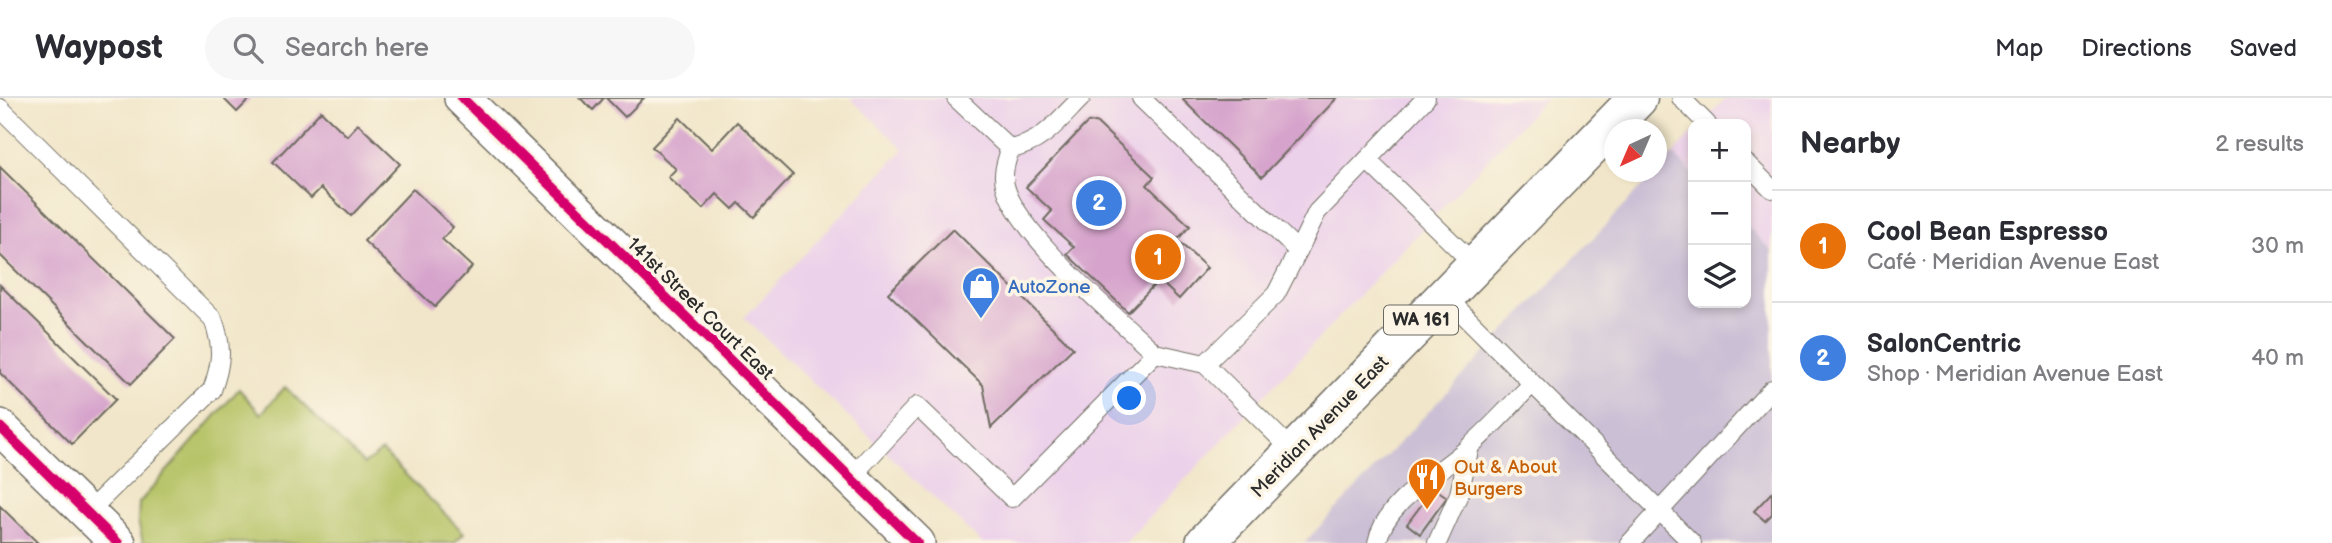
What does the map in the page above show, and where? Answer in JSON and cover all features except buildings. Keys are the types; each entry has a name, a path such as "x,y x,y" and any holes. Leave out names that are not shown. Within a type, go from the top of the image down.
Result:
{"main road":[{"name":"Meridian Avenue East","path":"1207,542 1638,98"}],"street":[{"name":"141st Street Court East","path":"462,98 917,543"},
{"path":"0,427 118,543"}],"lane":[{"path":"956,98 1010,149"},
{"path":"1010,149 1028,146 1041,138 1081,98"},
{"path":"1141,98 1298,251"},
{"path":"1205,364 1276,294 1317,212 1426,98"},
{"path":"1681,98 1702,119"},
{"path":"0,108 213,319 222,343 221,366 212,390 87,513"},
{"path":"1010,149 1003,176 1012,205 1042,245 1154,353 1205,364 1294,452"},
{"path":"1367,160 1475,265"},
{"path":"1751,168 1772,189"},
{"path":"1445,296 1692,543"},
{"path":"850,478 917,406 1012,498 1154,353"},
{"path":"1377,543 1379,531 1390,514 1471,446 1532,384"},
{"path":"1630,543 1772,389"},
{"path":"1437,543 1459,494 1471,446"}],"shaded area":[{"path":"850,98 1546,98 1125,543 982,543 744,318 904,149"},
{"path":"1726,98 1772,98 1772,251 1751,230 1751,119 1706,119"},
{"path":"1688,138 1688,169 1673,154"},
{"path":"1673,154 1688,169 1688,308 1751,308 1751,230 1772,251 1772,543 1304,543 1646,182 1667,182 1667,160"}],"green space":[{"path":"285,387 364,464 382,451 464,533 454,543 143,543 138,521 139,503 239,389 261,414"}],"cycle path":[{"path":"462,98 917,543"},
{"path":"0,427 118,543"}],"place":[{"name":"SalonCentric","path":"1099,203"},
{"name":"Cool Bean Espresso","path":"1158,257"},
{"name":"AutoZone","path":"981,320"},
{"name":"Out & About Burgers","path":"1427,511"}]}
